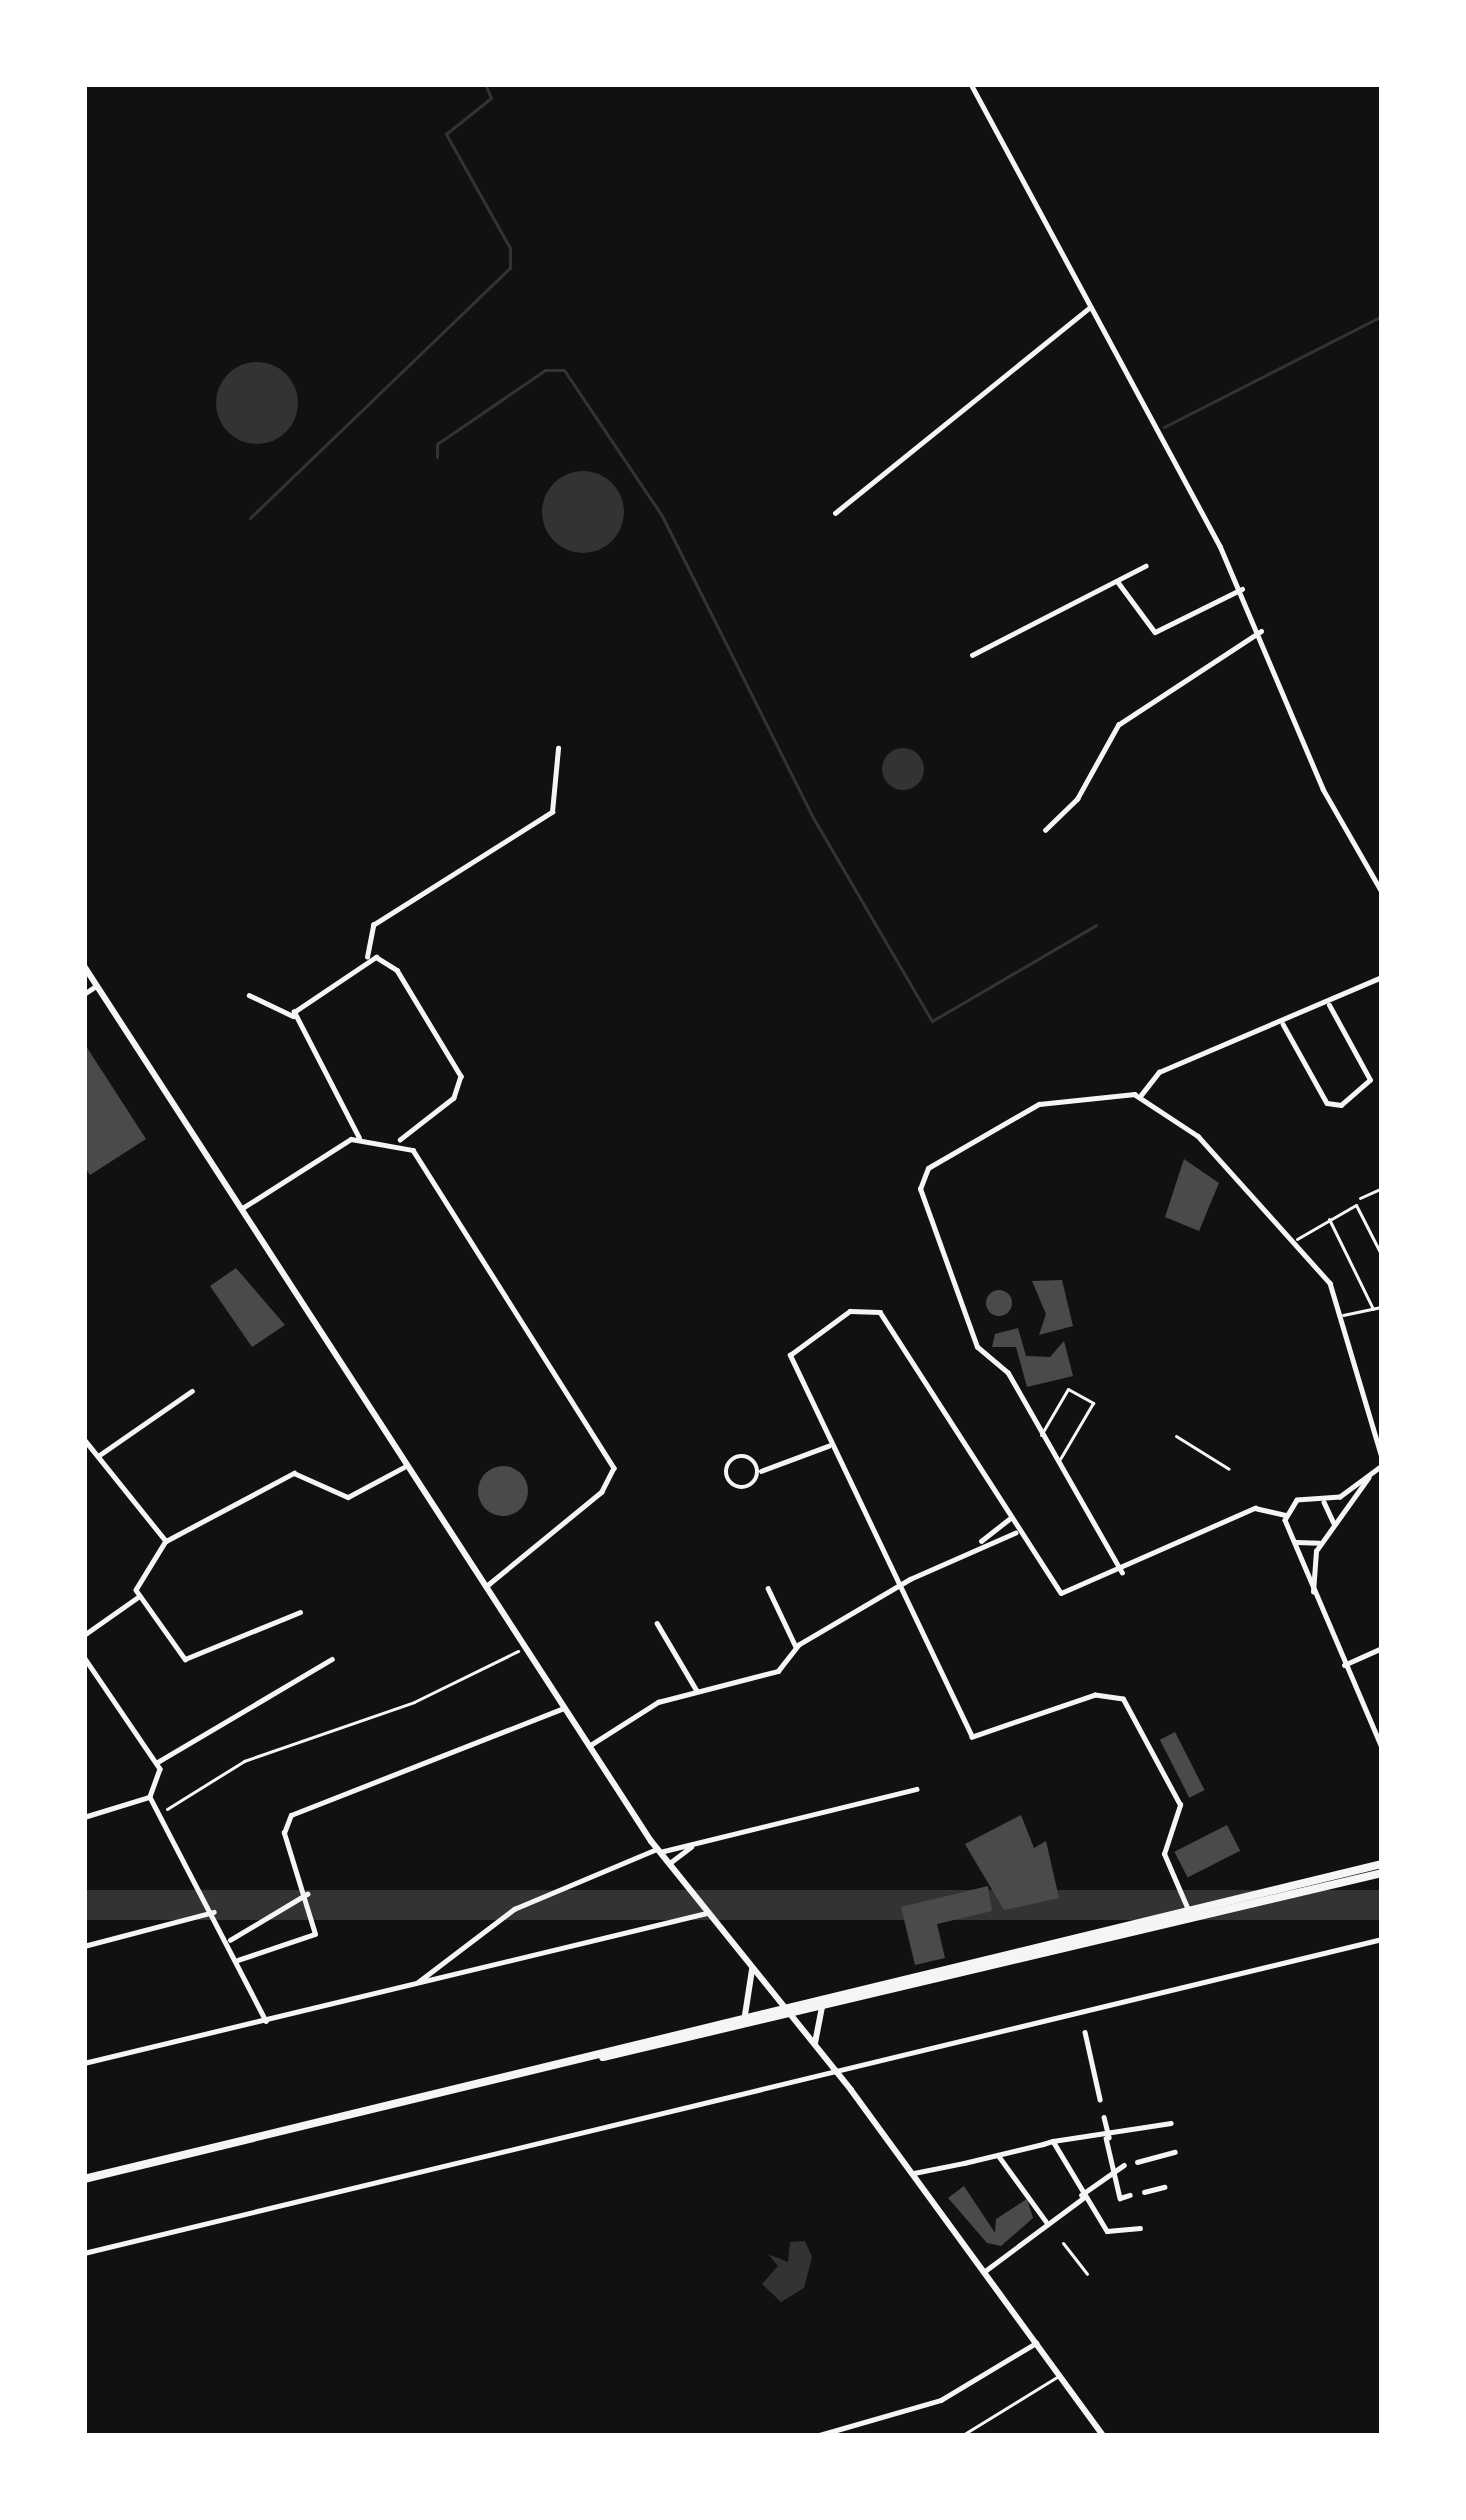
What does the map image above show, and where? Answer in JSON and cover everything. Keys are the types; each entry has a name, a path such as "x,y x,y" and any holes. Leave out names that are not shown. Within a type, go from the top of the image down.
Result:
{"main road":[{"path":"572,2062 746,2015 822,2007 1382,1864"},
{"path":"84,2179 1382,1874"}],"street":[{"path":"969,84 1242,590 1323,789 1382,892"},
{"path":"835,513 1090,307"},
{"path":"972,656 1145,566"},
{"path":"1118,580 1155,632 1242,590"},
{"path":"1045,830 1078,799 1122,721 1261,631"},
{"path":"367,957 370,927 552,812 558,748"},
{"path":"241,1209 359,1138 400,1140 456,1095 460,1072 394,966 367,957 300,998 293,1016"},
{"path":"84,968 658,1850 914,2173 1103,2436"},
{"path":"1141,1095 1159,1072 1329,1005 1382,977"},
{"path":"84,994 96,986"},
{"path":"249,994 293,1016 359,1138"},
{"path":"1283,1024 1325,1102 1341,1105 1370,1082 1329,1005"},
{"path":"1122,1573 1008,1373 975,1342 922,1197 928,1168 1039,1103 1089,1090 1141,1095 1198,1136 1297,1239 1343,1315 1382,1457"},
{"path":"400,1140 614,1468 602,1492 485,1588"},
{"path":"1190,1916 1164,1854 1180,1805 1126,1702 1100,1694 972,1737 828,1446 790,1354 871,1308 1057,1592 1122,1573 1255,1508 1286,1515"},
{"path":"97,1457 192,1391"},
{"path":"84,1439 166,1541"},
{"path":"758,1471 741,1455 725,1473 743,1488 758,1471 828,1446"},
{"path":"301,1612 191,1660 138,1597 138,1572 166,1541 294,1473 348,1497 406,1466"},
{"path":"1286,1515 1301,1498 1320,1499 1379,1468"},
{"path":"1314,1598 1324,1541 1379,1468"},
{"path":"1320,1499 1334,1526"},
{"path":"1286,1515 1314,1598 1382,1743"},
{"path":"589,1746 697,1691 778,1671 796,1647 969,1548 1010,1519"},
{"path":"969,1548 1017,1533"},
{"path":"1293,1539 1324,1541"},
{"path":"768,1588 796,1647"},
{"path":"84,1635 138,1597"},
{"path":"657,1623 697,1691"},
{"path":"1344,1665 1382,1648"},
{"path":"84,1658 156,1763 162,1780 150,1797"},
{"path":"156,1763 332,1659"},
{"path":"238,1960 311,1939 307,1894 288,1817 564,1708"},
{"path":"406,1986 539,1895 658,1850 696,1845 916,1789"},
{"path":"85,1814 135,1793 150,1797 229,1940 266,2021"},
{"path":"669,1864 696,1845"},
{"path":"229,1940 307,1894"},
{"path":"84,1946 214,1912"},
{"path":"84,2063 709,1912"},
{"path":"84,2253 1382,1939"},
{"path":"448,1957 454,1977"},
{"path":"746,2015 751,1966"},
{"path":"816,2047 815,2023 822,2007"},
{"path":"1085,2032 1100,2099"},
{"path":"1104,2117 1120,2198 1130,2195"},
{"path":"914,2173 1053,2141 1107,2137 1171,2123"},
{"path":"1053,2141 1082,2197 1109,2233 1140,2228"},
{"path":"1137,2162 1175,2152"},
{"path":"998,2155 1048,2224"},
{"path":"985,2271 1113,2168 1124,2165"},
{"path":"1144,2192 1164,2187"},
{"path":"817,2436 941,2400 1036,2342"},
{"path":"852,2428 854,2436"}],"lane":[{"path":"1297,1239 1357,1204 1382,1256"},
{"path":"1329,1219 1372,1309"},
{"path":"1343,1315 1382,1307"},
{"path":"1041,1435 1068,1389 1093,1403 1060,1460"},
{"path":"962,2436 1059,2376"}],"path":[{"path":"1357,1204 1382,1188"},
{"path":"1176,1436 1229,1469"},
{"path":"160,1813 244,1761 414,1702 524,1647"},
{"path":"1063,2243 1087,2275"}],"shaded area":[{"path":"257,362 286,374 298,403 286,432 257,444 228,432 216,403 228,374"},
{"path":"583,471 612,483 624,512 612,541 583,553 554,541 542,512 554,483"},
{"path":"903,748 918,754 924,769 918,784 903,790 888,784 882,769 888,754"},
{"path":"84,1890 1382,1890 1382,1920 84,1920"},
{"path":"805,2241 812,2257 804,2288 781,2302 762,2284 778,2266 768,2254 788,2262 790,2242"}],"building":[{"path":"84,1043 146,1139 90,1175 84,1166"},
{"path":"1184,1159 1219,1183 1199,1231 1165,1217"},
{"path":"236,1268 285,1325 252,1347 210,1286"},
{"path":"1062,1280 1073,1326 1039,1335 1046,1314 1032,1281"},
{"path":"999,1290 1012,1303 999,1316 986,1303"},
{"path":"1018,1328 1026,1356 1050,1357 1064,1341 1073,1376 1027,1387 1016,1347 992,1347 995,1334"},
{"path":"503,1466 521,1473 528,1491 521,1509 503,1516 485,1509 478,1491 485,1473"},
{"path":"1175,1732 1205,1790 1189,1798 1160,1740"},
{"path":"1021,1815 1034,1848 1046,1841 1059,1898 1004,1910 965,1844"},
{"path":"1227,1825 1240,1851 1188,1878 1174,1852"},
{"path":"988,1886 992,1911 937,1924 945,1958 915,1965 901,1907"},
{"path":"964,2186 995,2233 996,2219 1027,2199 1033,2218 1001,2246 987,2243 948,2198"}],"waterway":[{"path":"250,518 510,268 510,248 446,134 491,98 485,84"},
{"path":"1164,427 1382,316"},
{"path":"437,457 437,444 545,370 564,370 662,516 815,821 932,1021 1096,925"}]}
